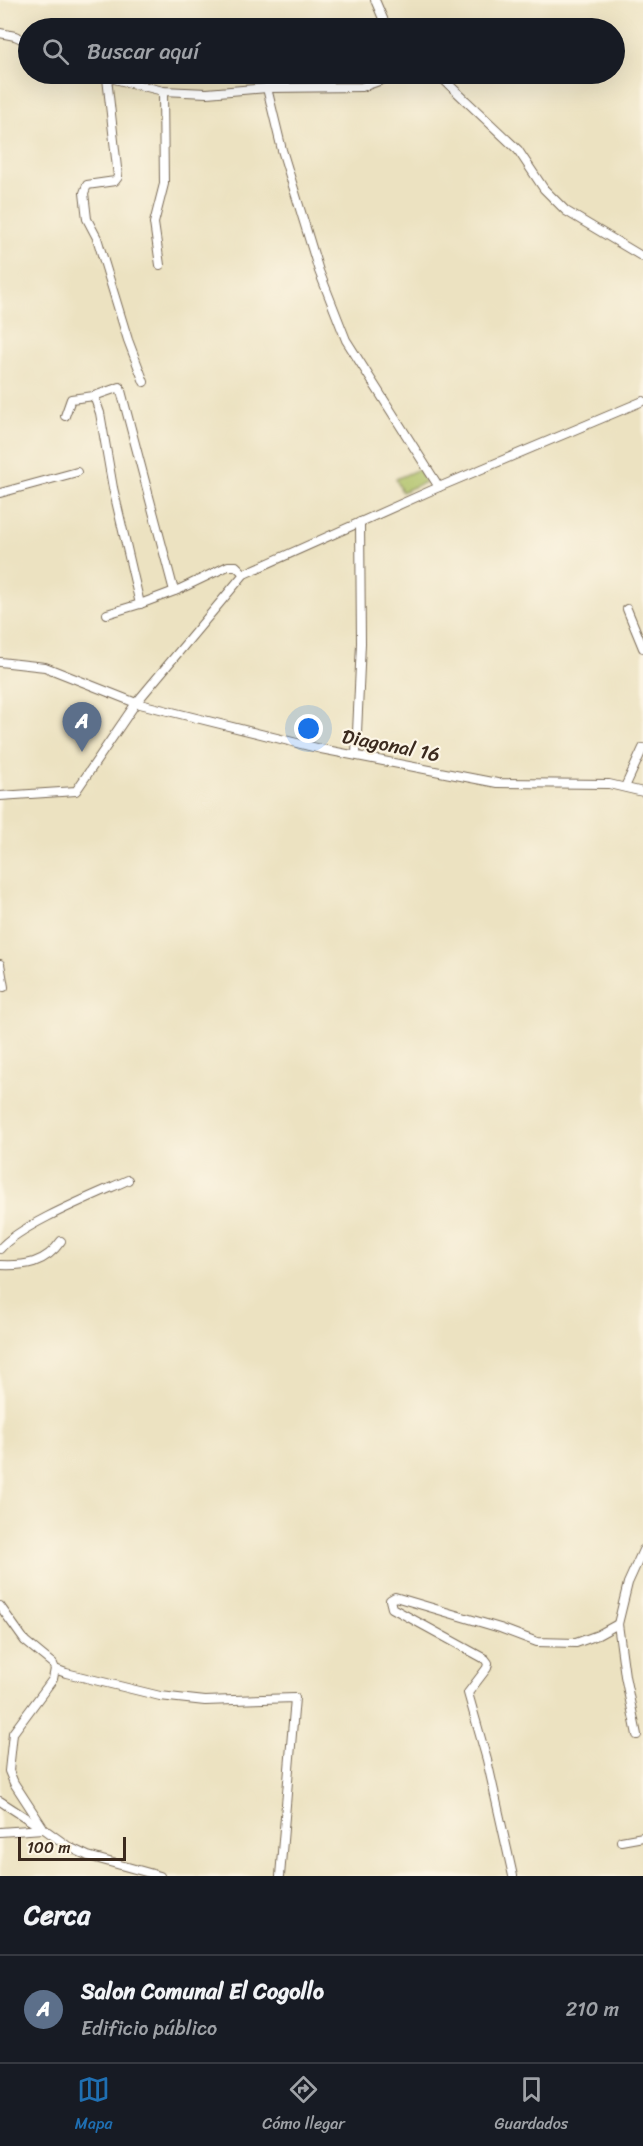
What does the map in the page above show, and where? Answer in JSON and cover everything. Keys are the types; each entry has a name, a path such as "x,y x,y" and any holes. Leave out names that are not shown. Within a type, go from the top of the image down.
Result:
{"street":[{"path":"375,0 383,18"},
{"path":"0,33 18,37"},
{"path":"107,84 118,177 115,181 87,185 84,193 85,209 97,238 128,340 144,382"},
{"path":"133,84 163,91 207,93 267,88 362,87 371,84"},
{"path":"448,84 518,150 544,189 566,211 643,256"},
{"path":"267,88 282,150 316,260 346,340 439,487"},
{"path":"160,265 154,223 164,184 163,91"},
{"path":"65,416 71,399 94,396 120,387 174,591"},
{"path":"94,396 128,559 140,604"},
{"path":"0,796 76,791 136,703 244,574 439,487 643,401"},
{"path":"0,493 77,472"},
{"path":"357,755 361,643 360,522"},
{"path":"107,614 174,591 228,566 236,566 244,574"},
{"path":"627,609 643,648"},
{"name":"Diagonal 16","path":"0,662 45,667 136,703 321,748 497,783 625,786 643,792"},
{"path":"625,786 643,748"},
{"path":"0,964 4,987"},
{"path":"0,1249 12,1237 29,1227 128,1180"},
{"path":"0,1265 24,1266 42,1258 61,1241"},
{"path":"639,1733 625,1676 618,1624 628,1583 643,1550"},
{"path":"513,1876 487,1760 468,1693 487,1668 488,1663 485,1659 392,1608 390,1600 395,1598 427,1606 537,1642 576,1643 618,1624"},
{"path":"0,1606 25,1641 53,1664 55,1669 53,1679 14,1733 9,1771 14,1783 44,1829"},
{"path":"55,1669 160,1696 205,1701 295,1698 279,1876"},
{"path":"0,1801 69,1847 88,1856 160,1876"},
{"path":"0,1832 44,1829"},
{"path":"621,1841 643,1838"}],"green space":[{"path":"419,469 425,482 402,492 396,479"}],"place":[{"name":"Salon Comunal El Cogollo","path":"82,752"}]}
